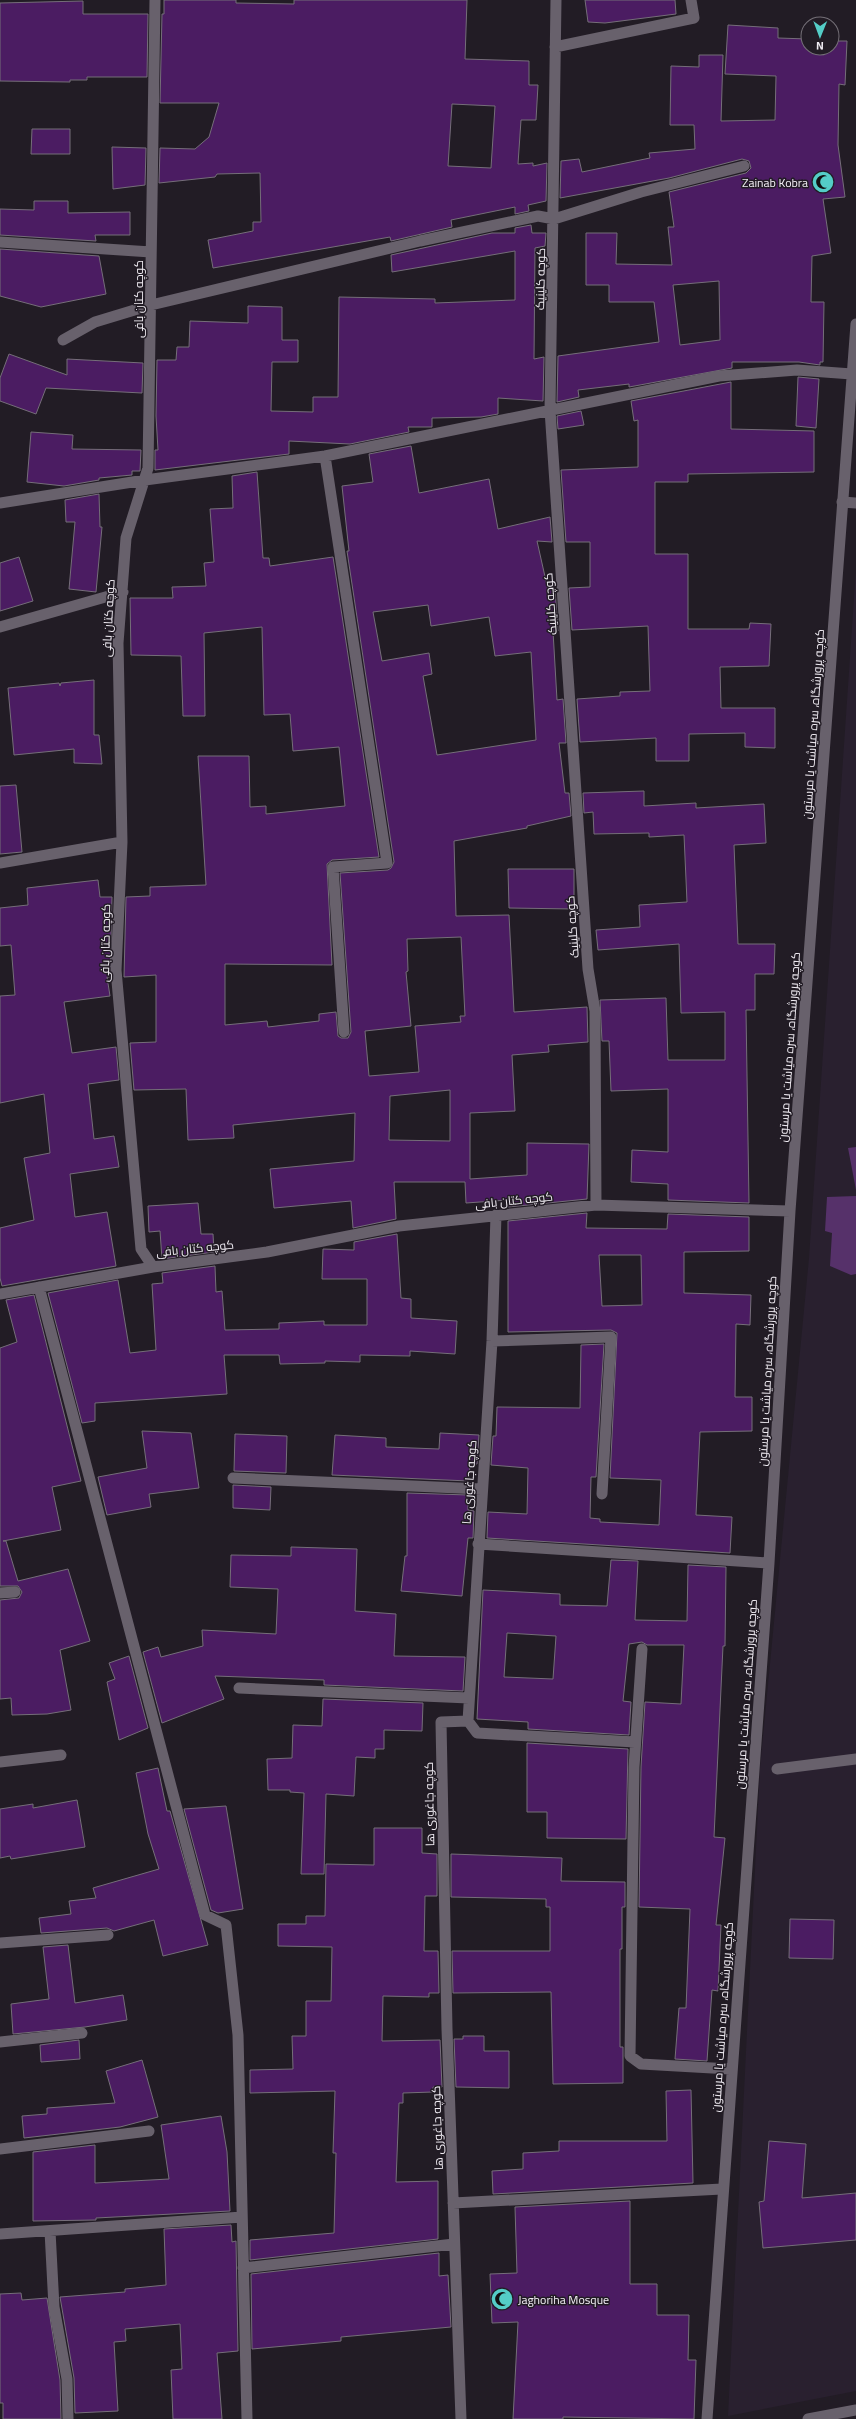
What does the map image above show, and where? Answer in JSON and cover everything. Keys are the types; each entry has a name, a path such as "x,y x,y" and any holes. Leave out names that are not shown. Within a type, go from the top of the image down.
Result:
{"street":[{"name":"کوچه کتان بافی","path":"155,0 148,468 133,511 126,538 118,644 122,842 116,970 141,1249 153,1267 267,1252 399,1226 596,1205 790,1211"},
{"name":"کوچه کلینیک","path":"556,0 554,219 550,410 588,969 595,1011 596,1205"},
{"path":"555,46 694,18 691,0"},
{"path":"63,340 95,322 151,305 538,216 554,219 641,192 744,166"},
{"path":"0,242 151,252"},
{"name":"کوچه پرورشگاه، سره میاشت یا مرستون","path":"707,2419 730,2069 769,1563 790,1211 856,324"},
{"path":"0,503 145,480 325,456 719,376 796,370 852,374"},
{"path":"325,456 388,863 333,867 344,1032"},
{"path":"842,502 856,503"},
{"path":"0,627 123,592"},
{"path":"0,864 122,842"},
{"name":"کوچه جاغوری ها","path":"460,2419 447,2029 441,1722 468,1721 481,1489 492,1341 496,1215"},
{"path":"0,1294 153,1267"},
{"path":"39,1287 205,1915 226,1925 238,2035 246,2419"},
{"path":"492,1341 611,1337 602,1494"},
{"path":"233,1478 481,1489"},
{"path":"478,1544 769,1563"},
{"path":"0,1593 15,1592"},
{"path":"642,1649 635,1742 630,2056 641,2064 730,2069"},
{"path":"239,1688 469,1698"},
{"path":"468,1721 477,1733 635,1742"},
{"path":"0,1762 61,1755"},
{"path":"777,1769 856,1759"},
{"path":"0,1943 108,1935"},
{"path":"0,2042 82,2032"},
{"path":"0,2149 149,2131"},
{"path":"453,2203 722,2189"},
{"path":"0,2234 242,2217"},
{"path":"50,2231 54,2307 67,2379 68,2419"},
{"path":"243,2268 454,2244"},
{"path":"808,2419 856,2410"}],"shaded area":[{"path":"856,569 856,2391 728,2416 760,1768 809,1258"},
{"path":"856,1147 856,1190 848,1148"},
{"path":"856,1196 856,1274 851,1275 830,1266 832,1233 825,1231 827,1197"}],"building":[{"path":"164,0 236,0 236,3 294,4 294,0 467,0 465,59 529,61 529,85 538,85 536,120 521,120 518,164 533,163 533,166 547,163 546,201 528,205 529,211 515,214 515,207 451,220 452,227 391,241 390,237 213,268 208,240 253,231 253,222 261,222 260,173 217,174 215,177 159,183 160,148 195,149 209,137 219,103 160,103 162,14 164,14","holes":["452,104 495,106 491,168 448,166"]},
{"path":"585,0 675,0 676,14 605,23 588,22"},
{"path":"83,1 83,14 148,14 147,77 87,77 87,80 70,80 70,82 0,81 0,3"},
{"path":"728,25 778,28 778,38 800,39 800,56 840,56 840,41 847,41 845,85 839,84 838,145 845,197 823,199 831,253 812,256 811,302 824,302 823,362 820,362 820,365 799,362 732,362 732,368 629,387 629,384 578,390 579,397 557,402 558,356 659,342 654,302 609,302 609,285 586,285 586,233 617,233 616,264 672,265 668,227 674,227 669,192 746,173 751,168 749,161 742,159 669,178 560,198 561,161 579,159 582,172 650,158 649,153 695,149 694,125 670,125 671,66 699,67 699,55 723,55 721,121 775,120 776,76 725,74","holes":["719,281 720,340 680,345 673,285"]},
{"path":"32,129 70,129 70,154 31,154"},
{"path":"112,147 146,148 145,185 113,189"},
{"path":"34,201 68,201 68,213 130,212 130,235 95,235 96,241 0,235 0,209 34,210"},
{"path":"531,225 532,233 546,233 545,246 535,248 534,359 544,357 543,401 498,398 498,414 481,417 432,418 432,427 408,427 409,432 350,444 289,441 289,454 155,470 155,450 158,450 156,416 157,360 176,360 177,347 189,347 190,321 248,323 248,306 282,307 282,340 298,340 298,362 272,362 271,411 313,412 313,397 338,397 339,297 435,299 435,303 515,300 515,251 392,272 391,255 492,233 515,233 515,228"},
{"path":"0,249 99,256 106,294 41,307 0,296"},
{"path":"9,354 67,375 67,359 143,363 142,393 46,388 36,414 0,401 0,378"},
{"path":"798,377 819,379 816,428 796,426"},
{"path":"731,382 731,429 814,431 814,472 688,474 688,482 655,482 655,554 688,554 688,629 749,629 750,623 771,624 769,666 720,667 721,708 775,708 775,748 745,747 745,733 689,734 689,761 656,761 656,738 580,742 577,699 620,696 620,692 650,691 648,626 572,630 569,588 590,587 590,542 566,542 561,470 638,467 638,420 634,421 631,401"},
{"path":"581,411 584,425 558,429 557,416"},
{"path":"31,432 73,435 72,449 141,450 140,471 132,471 132,475 99,478 99,480 64,486 27,482"},
{"path":"411,446 419,493 489,479 498,529 550,517 552,542 537,541 548,590 555,589 558,631 553,631 557,700 563,699 566,743 559,743 565,793 569,793 571,816 527,826 527,828 454,841 456,916 509,915 514,1012 587,1007 588,1042 548,1045 549,1052 512,1055 515,1111 470,1113 470,1179 527,1175 527,1143 589,1144 587,1199 508,1207 508,1200 466,1203 465,1182 394,1182 396,1219 353,1228 351,1201 274,1208 270,1169 354,1161 355,1113 233,1125 234,1138 188,1140 186,1089 134,1090 130,1043 156,1042 156,975 124,977 126,897 150,896 150,887 206,885 198,756 249,756 250,807 266,806 266,814 345,806 339,747 293,751 290,714 264,715 262,627 204,633 205,716 183,716 181,656 131,655 130,598 173,598 172,587 206,586 204,563 214,562 210,509 233,508 232,476 257,472 263,558 269,558 270,566 333,557 379,857 332,860 327,864 332,965 225,964 225,1025 267,1021 268,1027 319,1021 319,1014 336,1012 338,1036 341,1038 348,1038 351,1032 340,873 388,870 394,862 347,551 349,551 342,486 373,482 369,454","holes":["428,605 431,626 489,617 495,656 531,652 536,740 437,755 423,676 432,674 429,653 382,661 373,612","461,937 465,1016 460,1016 461,1022 415,1026 419,1072 369,1076 365,1031 411,1026 406,972 408,971 407,939","450,1090 450,1141 389,1140 390,1096"]},
{"path":"99,494 100,527 102,527 96,592 69,589 75,522 66,522 65,500"},
{"path":"19,557 33,601 0,611 0,563"},
{"path":"94,680 94,735 99,735 102,764 74,763 74,749 14,755 8,688 59,683 60,686 61,683"},
{"path":"16,785 22,852 0,854 0,786"},
{"path":"644,791 644,806 696,803 696,808 764,804 766,843 734,845 738,944 775,944 774,974 755,974 755,1010 746,1010 749,1203 668,1200 668,1184 631,1182 632,1150 668,1152 668,1089 611,1091 609,1041 602,1041 600,1000 666,998 668,1060 725,1060 725,1012 681,1013 679,944 598,950 596,930 640,927 639,905 687,902 684,835 649,837 649,833 594,834 593,812 584,813 583,793"},
{"path":"508,869 574,869 574,909 509,908"},
{"path":"98,880 100,897 112,897 110,977 107,977 110,996 64,1002 72,1053 116,1047 119,1080 88,1084 94,1139 114,1136 119,1167 70,1174 75,1217 107,1212 116,1266 2,1286 0,1278 0,1228 34,1220 24,1158 50,1153 44,1094 0,1103 0,996 15,995 11,945 0,946 0,908 28,905 27,888"},
{"path":"198,1203 201,1234 213,1234 214,1252 162,1259 160,1231 149,1232 148,1206"},
{"path":"587,1213 586,1228 667,1229 668,1214 749,1217 749,1251 684,1252 684,1293 751,1295 750,1325 736,1324 735,1397 752,1397 752,1431 700,1432 696,1515 732,1517 730,1553 487,1538 488,1512 527,1514 528,1468 491,1465 493,1436 496,1436 497,1407 580,1408 581,1345 604,1344 596,1477 591,1477 590,1518 600,1519 600,1522 659,1525 661,1480 610,1478 617,1333 611,1330 508,1332 508,1221","holes":["599,1255 641,1255 642,1305 602,1306"]},
{"path":"397,1234 401,1298 411,1299 411,1318 457,1321 455,1354 410,1351 410,1356 360,1355 360,1362 325,1361 325,1363 280,1364 279,1355 224,1355 227,1394 95,1403 95,1421 82,1423 48,1293 118,1280 130,1353 156,1350 152,1284 163,1283 162,1273 215,1266 216,1292 222,1291 225,1330 279,1329 279,1323 324,1321 324,1325 367,1325 367,1279 322,1279 323,1249 354,1250 354,1242"},
{"path":"34,1295 81,1481 52,1487 61,1530 3,1541 6,1541 18,1581 68,1569 90,1641 60,1650 71,1710 47,1714 12,1715 11,1698 0,1699 0,1600 19,1598 22,1592 18,1586 0,1586 0,1348 17,1342 6,1300"},
{"path":"142,1431 191,1433 199,1488 149,1494 151,1507 107,1515 98,1477 147,1468"},
{"path":"440,1433 479,1435 477,1464 470,1464 469,1481 332,1475 335,1435 386,1438 386,1447 439,1449"},
{"path":"235,1434 287,1436 286,1473 234,1471"},
{"path":"233,1485 271,1487 270,1510 233,1508"},
{"path":"407,1493 468,1495 468,1510 474,1511 473,1538 468,1538 462,1596 401,1591 405,1556 407,1556"},
{"path":"291,1547 357,1549 355,1611 396,1614 394,1656 465,1657 463,1691 324,1685 324,1680 215,1676 224,1699 162,1723 143,1652 158,1647 161,1657 203,1646 202,1630 276,1634 278,1589 230,1587 231,1555 291,1556"},
{"path":"611,1560 638,1561 635,1620 687,1621 688,1565 726,1567 725,1646 723,1646 714,1837 725,1838 716,1925 721,1925 718,1991 712,1990 707,2061 675,2059 679,2008 686,2008 690,1909 639,1907 641,1767 645,1702 681,1704 684,1645 647,1645 642,1642 629,1644 623,1701 631,1702 629,1735 528,1729 528,1722 477,1719 483,1590 560,1594 560,1605 607,1606","holes":["507,1633 556,1636 553,1679 504,1677"]},
{"path":"129,1656 148,1728 119,1740 107,1682 115,1679 109,1663"},
{"path":"323,1699 423,1703 422,1731 384,1730 384,1749 375,1749 375,1758 356,1757 354,1796 326,1794 324,1874 301,1874 304,1793 290,1792 290,1790 268,1790 267,1759 292,1758 293,1725 322,1726"},
{"path":"527,1743 628,1749 626,1839 547,1838 547,1812 527,1812"},
{"path":"158,1768 167,1811 170,1811 208,1945 163,1956 154,1920 114,1931 107,1928 41,1933 39,1918 71,1914 69,1901 96,1898 93,1888 159,1869 148,1834 136,1773"},
{"path":"77,1800 85,1847 11,1859 10,1856 0,1858 0,1809 33,1804 33,1808"},
{"path":"226,1806 243,1909 218,1913 211,1910 184,1809"},
{"path":"374,1828 422,1828 422,1853 437,1854 437,1896 425,1896 424,1951 438,1951 439,1993 429,1993 429,1997 383,1996 382,2041 440,2040 442,2087 433,2087 433,2092 403,2093 403,2103 399,2103 396,2182 438,2181 438,2239 250,2260 250,2240 334,2233 336,2153 333,2153 335,2091 250,2093 250,2070 293,2069 292,2036 306,2036 306,2001 331,2001 332,1947 278,1946 278,1924 306,1924 306,1916 325,1916 326,1864 374,1865"},
{"path":"451,1854 562,1858 561,1881 625,1882 625,1907 622,1907 622,1949 620,1949 620,2047 623,2047 623,2083 553,2084 551,1992 453,1993 452,1951 550,1951 550,1907 546,1907 546,1899 451,1897"},
{"path":"790,1919 834,1920 833,1959 789,1958"},
{"path":"68,1945 75,2003 123,1995 127,2020 85,2027 13,2034 11,2004 49,1999 43,1947"},
{"path":"463,2036 484,2036 484,2051 509,2051 509,2088 456,2087 454,2039 463,2039"},
{"path":"79,2040 80,2059 41,2062 40,2045"},
{"path":"142,2060 158,2117 120,2127 24,2138 22,2116 47,2114 47,2108 115,2103 106,2071"},
{"path":"691,2090 693,2183 493,2194 492,2171 523,2169 523,2153 559,2151 559,2141 667,2141 666,2091"},
{"path":"221,2116 227,2152 230,2211 96,2218 96,2220 33,2221 33,2152 95,2145 95,2183 169,2179 161,2125"},
{"path":"769,2141 806,2144 802,2198 856,2193 856,2240 763,2248 759,2202 764,2201"},
{"path":"630,2201 630,2284 657,2284 657,2315 689,2315 688,2360 696,2360 694,2419 563,2417 563,2419 513,2419 518,2322 492,2323 490,2274 517,2273 515,2207"},
{"path":"231,2225 232,2242 236,2241 238,2351 217,2353 222,2419 173,2419 171,2370 182,2369 180,2324 125,2329 126,2341 114,2342 118,2411 75,2413 74,2378 60,2297 125,2292 125,2289 166,2285 164,2229"},
{"path":"439,2253 439,2276 448,2275 451,2327 341,2337 341,2341 252,2349 251,2274"},
{"path":"21,2293 22,2300 47,2298 60,2380 61,2419 3,2419 3,2403 0,2403 0,2294"}],"place":[{"name":"Zainab Kobra","path":"823,182"},
{"name":"Jaghoriha Mosque","path":"502,2299"}]}
